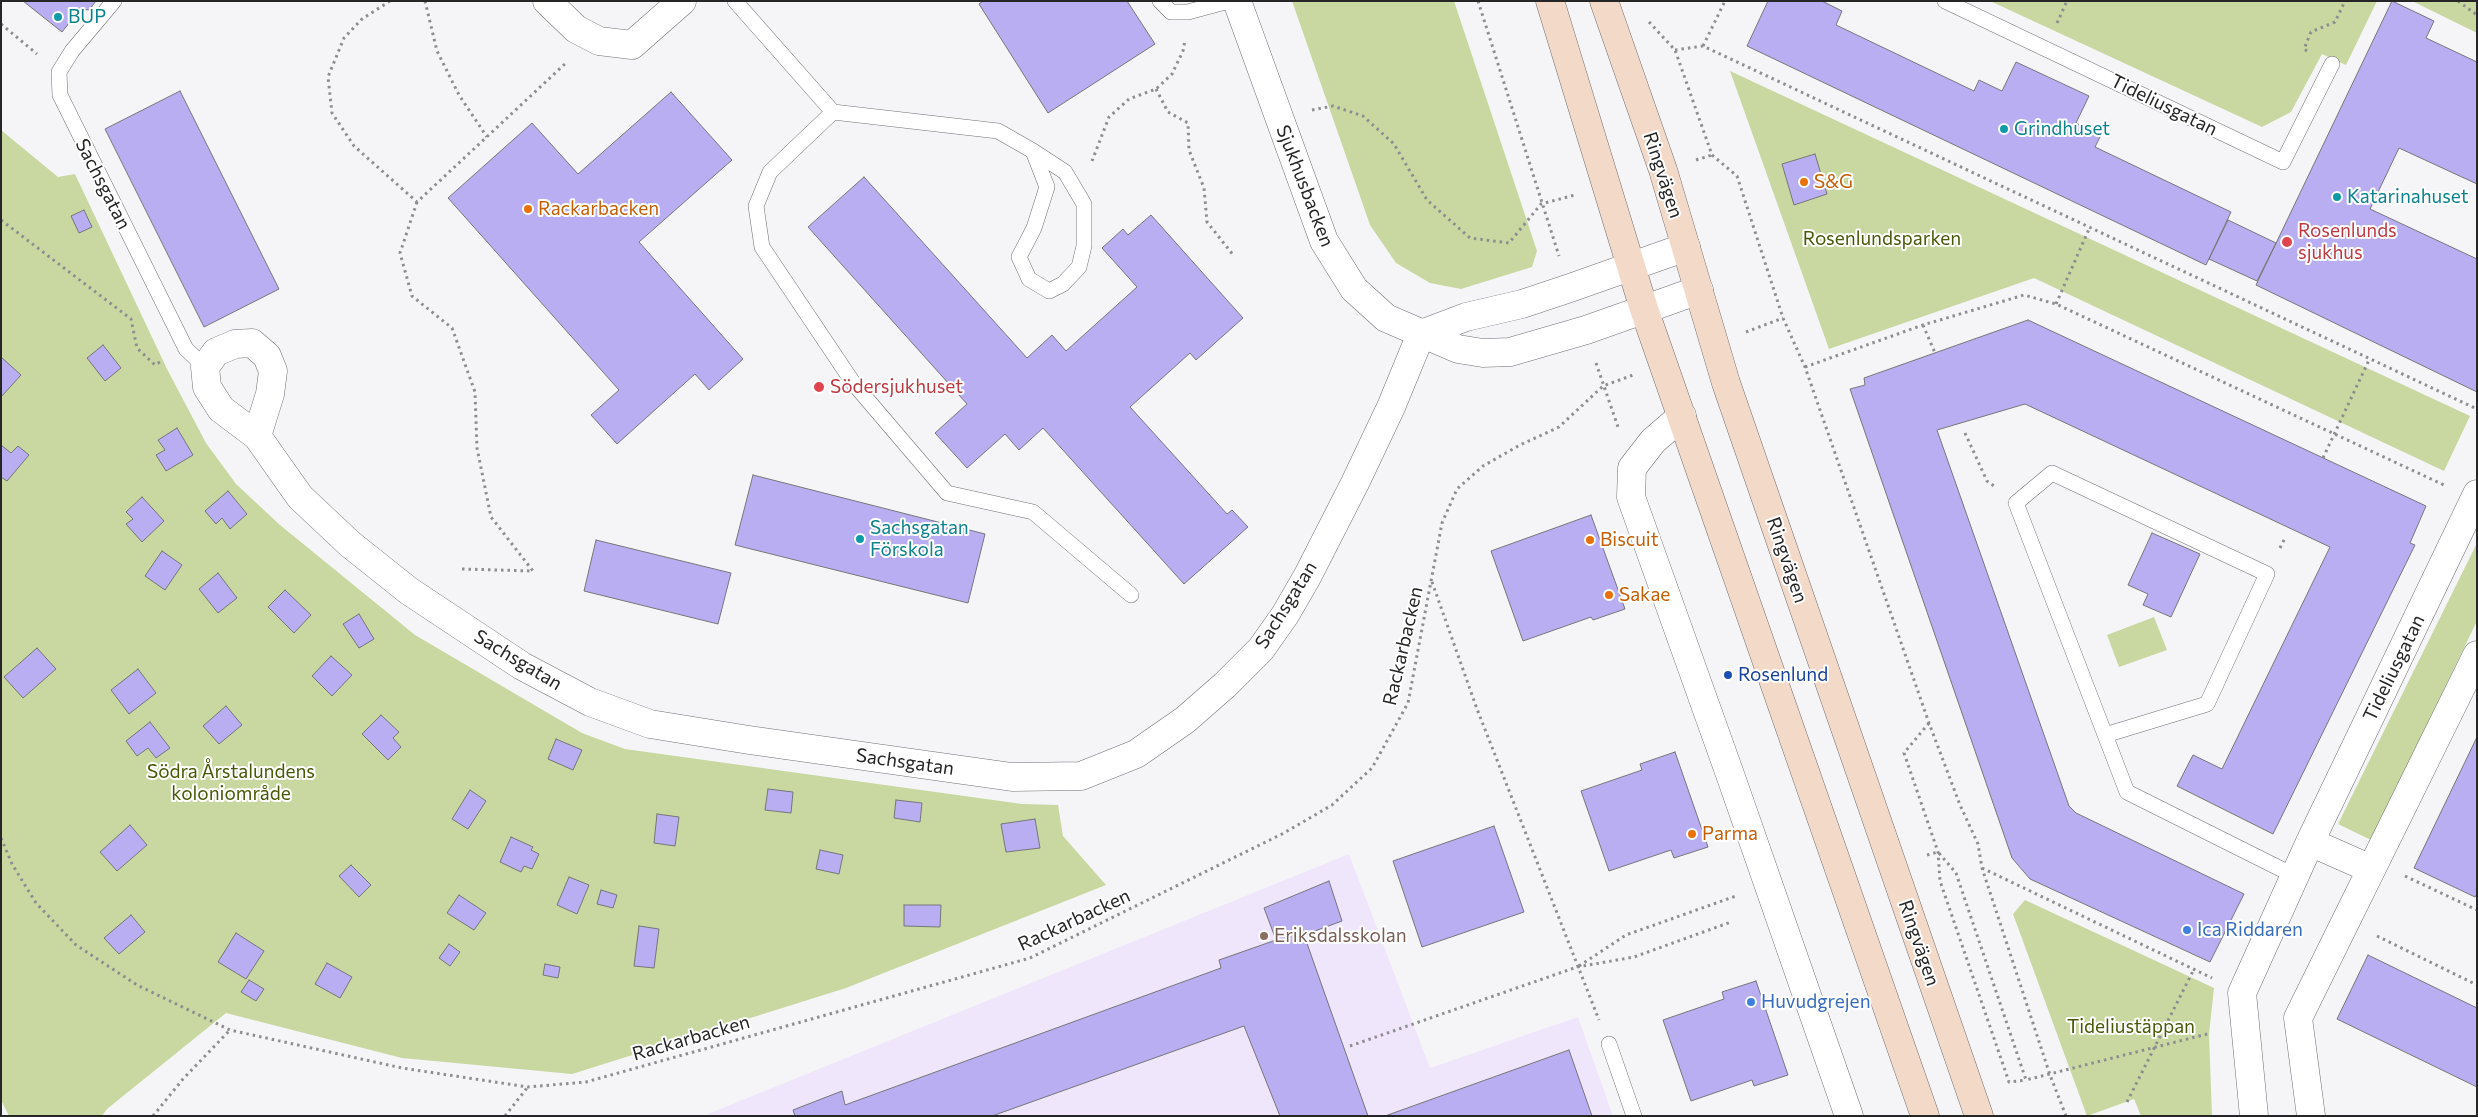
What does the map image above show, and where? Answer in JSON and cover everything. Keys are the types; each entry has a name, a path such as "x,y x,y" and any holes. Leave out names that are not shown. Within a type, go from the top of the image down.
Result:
{"main road":[{"path":"1550,1 1644,309 1925,1116"},
{"name":"Ringvägen","path":"1604,1 1663,170 1726,383 1979,1116"}],"street":[{"path":"547,1 576,29 599,41 632,45 682,1"},
{"name":"Sjukhusbacken","path":"1237,1 1324,241 1354,289 1386,318 1458,349 1483,353 1510,352 1586,330 1698,290"},
{"path":"1421,334 1466,317 1522,304 1686,247"},
{"name":"Sachsgatan","path":"205,367 206,387 221,409 257,436 300,497 350,544 408,591 522,666 590,702 650,724 1012,778 1081,776 1136,754 1185,720 1225,685 1261,649 1285,615 1307,577 1351,491 1391,407 1421,334"},
{"path":"205,367 216,352 234,344 252,343 268,356 273,371 270,394 257,436"},
{"path":"1682,416 1653,441 1632,468 1631,497 1849,1116"},
{"name":"Tideliusgatan","path":"2254,1116 2242,993 2310,842 2476,497"},
{"path":"2311,1116 2298,1018 2477,655"},
{"path":"2310,842 2371,869"}],"lane":[{"path":"59,72 72,52 114,1"},
{"path":"735,1 833,112 998,131 1034,151 1065,172 1084,204 1084,246 1079,267 1063,284 1049,291 1029,279 1019,257 1034,228 1047,187 1034,151"},
{"path":"1160,1 1171,12 1188,12 1229,1"},
{"name":"Tideliusgatan","path":"1945,1 2283,162 2332,64"},
{"name":"Sachsgatan","path":"59,72 60,96 71,121 186,349 205,367"},
{"path":"833,112 770,172 756,206 762,247 854,384 947,493 1033,512 1131,595"},
{"path":"2105,735 2207,704 2267,574 2052,473 2016,503 2105,735 2127,792 2295,876"},
{"path":"1609,1044 1634,1116"}],"path":[{"path":"390,1 362,19 344,38 328,77 332,113 354,146 417,202"},
{"path":"424,1 437,51 459,95 487,137"},
{"path":"1478,1 1541,204 1570,288"},
{"path":"1703,46 1725,1"},
{"path":"2311,32 2335,22 2345,1"},
{"path":"2458,1 2477,15"},
{"path":"1090,168 1109,117 1129,99 1156,89 1172,74 1183,51 1188,12"},
{"path":"1648,21 1676,50 1712,155 1737,176 1782,318 1805,367 1929,723 1960,805 1978,844 1982,868 2050,1075 2066,1116"},
{"path":"1,24 59,72"},
{"path":"1676,50 1703,46 2089,229 2477,409"},
{"path":"462,569 533,571 491,517 476,448 475,392 452,328 412,296 400,253 417,202 562,65"},
{"path":"1156,89 1168,112 1188,123 1189,150 1204,188 1207,222 1234,256"},
{"path":"1279,117 1333,106 1363,116 1394,144 1427,200 1470,238 1509,243 1541,204"},
{"path":"1,220 131,319 137,348 155,365 164,359"},
{"path":"2056,304 2089,229"},
{"path":"1805,367 1923,326 2024,295 2056,304 2334,434 2476,497"},
{"path":"1923,326 1935,353"},
{"path":"1586,330 1603,386 1632,468"},
{"path":"2323,458 2369,360"},
{"name":"Rackarbacken","path":"1,838 12,864 36,903 76,944 137,985 230,1030 402,1068 528,1087 586,1082 1030,958 1284,833 1332,805 1372,768 1408,702 1442,523 1457,489 1483,466 1520,445 1559,427 1603,386"},
{"path":"1965,433 1987,480 2016,503"},
{"path":"1432,582 1476,709 1609,1044"},
{"path":"1929,723 1904,753 1938,852 1940,881 2009,1082 2050,1075 2213,1032"},
{"path":"1927,855 1938,852"},
{"path":"1938,852 1956,873 2026,1080"},
{"path":"1982,868 2242,993"},
{"path":"2409,878 2477,910"},
{"path":"1577,967 1626,935 1723,900"},
{"path":"2345,921 2477,985"},
{"path":"1350,1046 1577,967 1634,957 1732,922"},
{"path":"2127,1102 2194,970"},
{"path":"153,1116 183,1079 230,1030"},
{"path":"505,1116 528,1087"}],"shaded area":[{"name":"Eriksdalsskolan","path":"1349,854 1430,1068 1578,1017 1613,1116 703,1116"}],"green space":[{"path":"1292,1 1454,1 1537,251 1532,267 1461,289 1430,283 1396,263 1370,225"},
{"path":"1990,1 2377,1 2346,65 2322,54 2291,112 2262,127"},
{"path":"2412,1 2477,1 2477,33"},
{"name":"Rosenlundsparken","path":"1730,71 2470,416 2444,471 2034,278 1829,349"},
{"name":"Södra Årstalundens koloniområde","path":"1,130 58,177 75,174 167,369 206,443 236,484 280,525 415,635 582,733 625,749 1022,804 1058,805 1063,836 1106,885 846,988 572,1074 402,1058 226,1013 107,1109 102,1116 9,1116 1,1100"},
{"path":"2477,543 2477,621 2371,840 2338,824"},
{"path":"2154,617 2167,650 2119,667 2107,635"},
{"name":"Tideliustäppan","path":"2025,900 2214,988 2209,1034 2212,1116 2141,1116 2134,1099 2087,1116 2013,914"}],"building":[{"name":"BUP","path":"23,1 96,1 89,10 80,9 62,32"},
{"path":"983,1 1127,1 1155,44 1048,113 979,4"},
{"name":"Grindhuset","path":"1768,1 1822,1 1842,11 1836,25 1974,91 1979,80 2002,91 2016,62 2089,96 2076,123 2101,135 2095,147 2231,212 2206,265 1747,46"},
{"name":"Katarinahuset","path":"2392,1 2434,21 2426,38 2477,62 2477,184 2399,148 2370,209 2477,259 2477,392 2256,285"},
{"path":"180,91 279,289 204,327 105,129"},
{"path":"671,92 732,160 639,242 743,359 709,390 695,374 617,444 591,415 619,390 448,198 532,123 578,174"},
{"path":"1815,154 1827,194 1794,205 1782,164"},
{"path":"864,177 1027,358 1052,335 1066,351 1137,287 1102,248 1123,229 1128,235 1151,215 1243,318 1196,360 1190,353 1130,407 1227,514 1232,510 1248,527 1184,584 1043,428 1019,450 1005,434 967,468 935,433 967,404 808,227"},
{"path":"84,210 92,227 79,233 71,216"},
{"path":"2228,220 2276,243 2257,281 2209,259"},
{"path":"2028,320 2426,506 2410,543 2415,545 2273,834 2177,786 2193,755 2222,769 2330,547 2025,404 1937,430 2069,806 2076,813 2244,894 2210,962 2030,879 2012,858 1850,389 1865,385 1864,378"},
{"path":"103,345 121,368 105,381 87,358"},
{"path":"1,357 21,375 1,397"},
{"path":"177,428 193,455 166,471 156,455 165,450 158,440"},
{"path":"1,445 11,453 18,446 29,455 7,481 1,477"},
{"name":"Sachsgatan Förskola","path":"753,475 985,534 968,603 735,545"},
{"path":"228,491 247,514 230,529 222,518 216,524 205,511"},
{"path":"142,497 164,521 142,542 126,524 133,519 126,512"},
{"path":"1591,515 1625,609 1593,620 1591,617 1523,641 1491,551"},
{"path":"2152,533 2200,554 2171,617 2143,605 2148,594 2128,585"},
{"path":"596,540 731,573 718,624 584,591"},
{"path":"162,551 182,565 165,590 145,576"},
{"path":"218,573 237,598 218,613 199,589"},
{"path":"285,590 311,615 294,633 268,607"},
{"path":"359,614 374,639 359,648 343,624"},
{"path":"37,648 56,669 23,698 4,677"},
{"path":"331,656 352,675 332,696 312,676"},
{"path":"138,669 156,693 129,714 111,690"},
{"path":"226,706 242,725 219,744 203,726"},
{"path":"381,715 399,732 393,738 401,747 388,760 362,734"},
{"path":"150,722 170,748 156,758 148,748 137,756 126,741"},
{"path":"2477,737 2477,894 2475,897 2414,868"},
{"path":"556,739 582,750 573,770 548,759"},
{"path":"1675,752 1708,847 1674,858 1671,850 1609,871 1581,791 1642,770 1640,764"},
{"path":"768,789 793,792 791,813 765,810"},
{"path":"470,790 486,801 468,829 452,819"},
{"path":"896,800 922,803 920,822 894,818"},
{"path":"657,814 679,817 675,846 654,843"},
{"path":"1035,819 1040,848 1006,852 1001,824"},
{"path":"130,825 147,845 117,871 100,852"},
{"path":"1494,826 1524,912 1422,947 1393,861"},
{"path":"511,837 533,847 531,850 539,854 532,869 524,866 521,872 500,862"},
{"path":"820,850 843,855 839,874 816,869"},
{"path":"351,865 371,885 359,897 339,876"},
{"path":"569,877 589,885 577,914 557,905"},
{"path":"1329,881 1342,921 1304,935 1368,1116 1280,1116 1244,1026 992,1116 795,1116 793,1110 842,1091 845,1105 1221,968 1219,960 1276,940 1264,908"},
{"path":"601,890 617,895 613,908 597,904"},
{"path":"459,895 486,913 474,930 447,913"},
{"path":"904,905 941,905 940,927 904,926"},
{"path":"131,915 145,932 119,954 104,938"},
{"path":"639,926 659,929 654,968 634,966"},
{"path":"236,933 264,951 246,979 218,962"},
{"path":"449,944 460,952 450,966 439,958"},
{"path":"2368,955 2477,1008 2477,1087 2337,1019"},
{"path":"327,963 352,977 340,998 315,984"},
{"path":"545,964 560,967 558,978 543,975"},
{"path":"249,980 264,989 256,1001 241,992"},
{"path":"1756,981 1788,1075 1754,1086 1752,1080 1691,1101 1663,1020 1724,999 1722,992"},
{"path":"1569,1050 1592,1116 1385,1116"}],"place":[{"name":"BUP","path":"58,17"},
{"name":"Grindhuset","path":"2004,129"},
{"name":"S&G","path":"1804,182"},
{"name":"Katarinahuset","path":"2337,197"},
{"name":"Rackarbacken","path":"528,209"},
{"name":"Rosenlunds sjukhus","path":"2287,242"},
{"name":"Södersjukhuset","path":"819,387"},
{"name":"Sachsgatan Förskola","path":"860,539"},
{"name":"Biscuit","path":"1590,540"},
{"name":"Sakae","path":"1609,595"},
{"name":"Rosenlund","path":"1728,675"},
{"name":"Parma","path":"1692,834"},
{"name":"Ica Riddaren","path":"2187,930"},
{"name":"Eriksdalsskolan","path":"1264,936"},
{"name":"Huvudgrejen","path":"1751,1002"}]}
